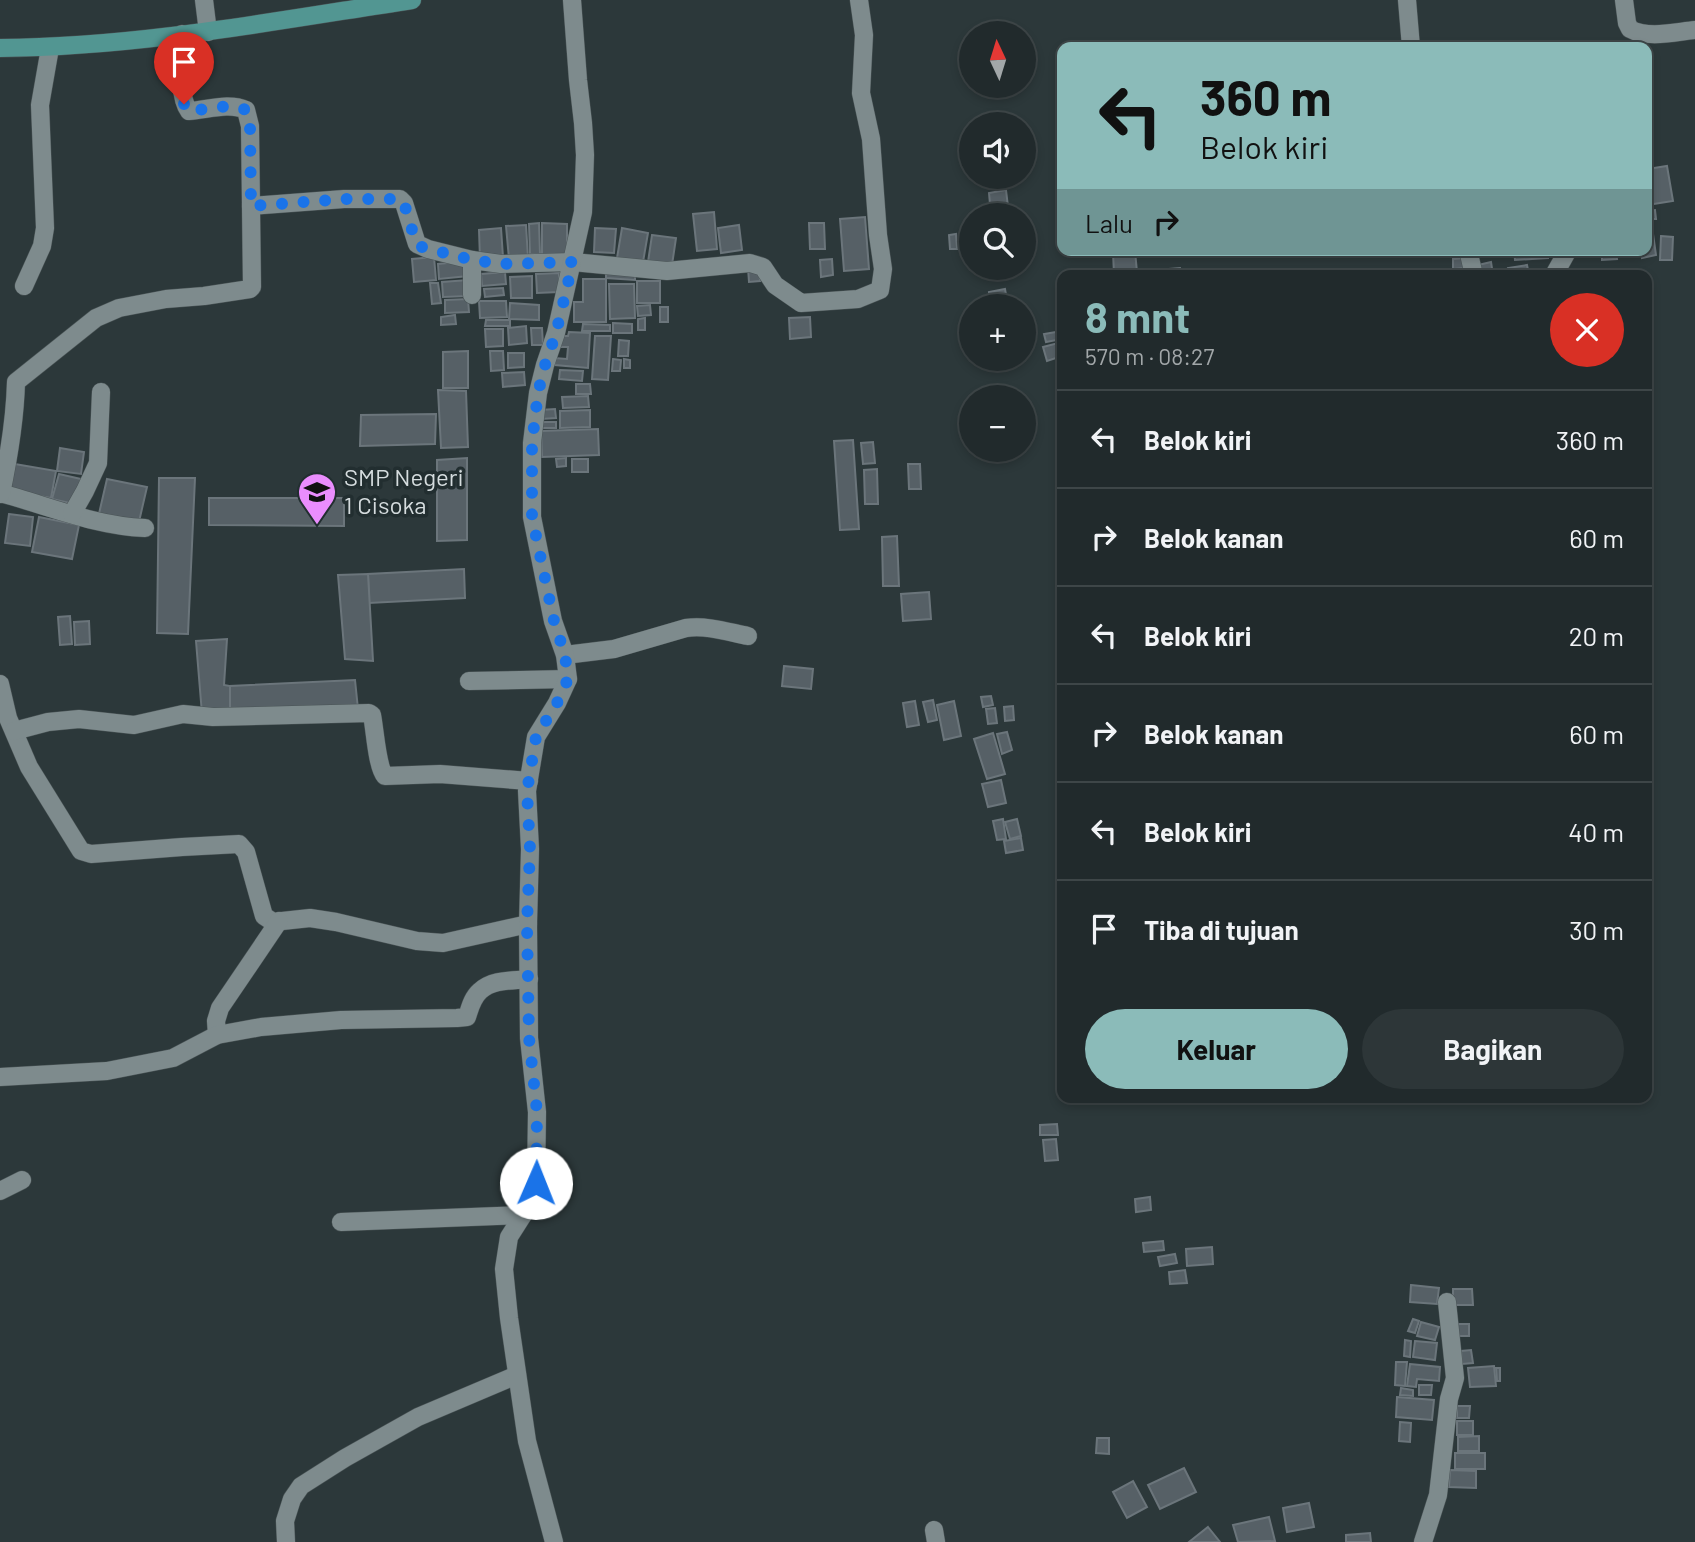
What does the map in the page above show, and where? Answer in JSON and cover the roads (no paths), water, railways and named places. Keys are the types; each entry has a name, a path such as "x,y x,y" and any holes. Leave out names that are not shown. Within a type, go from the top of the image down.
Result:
{"main road":[{"path":"0,48 50,48 208,32 412,0"}],"street":[{"path":"204,0 208,32"},
{"path":"554,1542 527,1441 504,1269 509,1237 523,1215 536,1183 537,1112 529,1038 527,924 530,849 527,791 536,737 568,679 565,655 551,610 532,517 532,443 538,393 556,333 583,212 585,155 572,0"},
{"path":"251,206 344,199 400,199 404,203 417,244 472,260 501,264 573,262 667,271 750,263 763,267 775,285 801,303 858,299 880,290 883,269 871,139 861,93 864,35 859,0"},
{"path":"1407,0 1411,42"},
{"path":"1624,0 1627,23 1630,29 1637,33 1695,30"},
{"path":"145,528 87,520 0,494 11,447 16,382 96,318 119,308 252,287 250,126 246,110 230,106 188,111 184,104 182,79 182,34"},
{"path":"24,286 42,246 45,229 40,105 50,48"},
{"path":"472,260 472,295"},
{"path":"72,514 98,463 101,392"},
{"path":"565,655 614,649 695,627 748,636"},
{"path":"469,681 568,679"},
{"path":"0,684 8,718 29,767 81,852 91,854 239,845 246,852 264,916 273,922 310,918 417,941 443,943 527,924"},
{"path":"14,731 48,722 79,719 134,725 183,714 213,717 369,713 372,715 381,770 385,776 439,774 529,781"},
{"path":"217,1035 216,1021 220,1008 279,921"},
{"path":"0,1077 107,1072 173,1058 217,1035 261,1027 341,1020 467,1017 479,992 490,985 529,979"},
{"path":"0,1191 22,1180"},
{"path":"341,1223 523,1215"},
{"path":"1423,1542 1438,1494 1449,1399 1455,1378 1447,1303"},
{"path":"286,1542 285,1521 292,1499 302,1486 418,1417 517,1375"}],"place":[{"name":"SMP Negeri 1 Cisoka","path":"317,526"}]}
